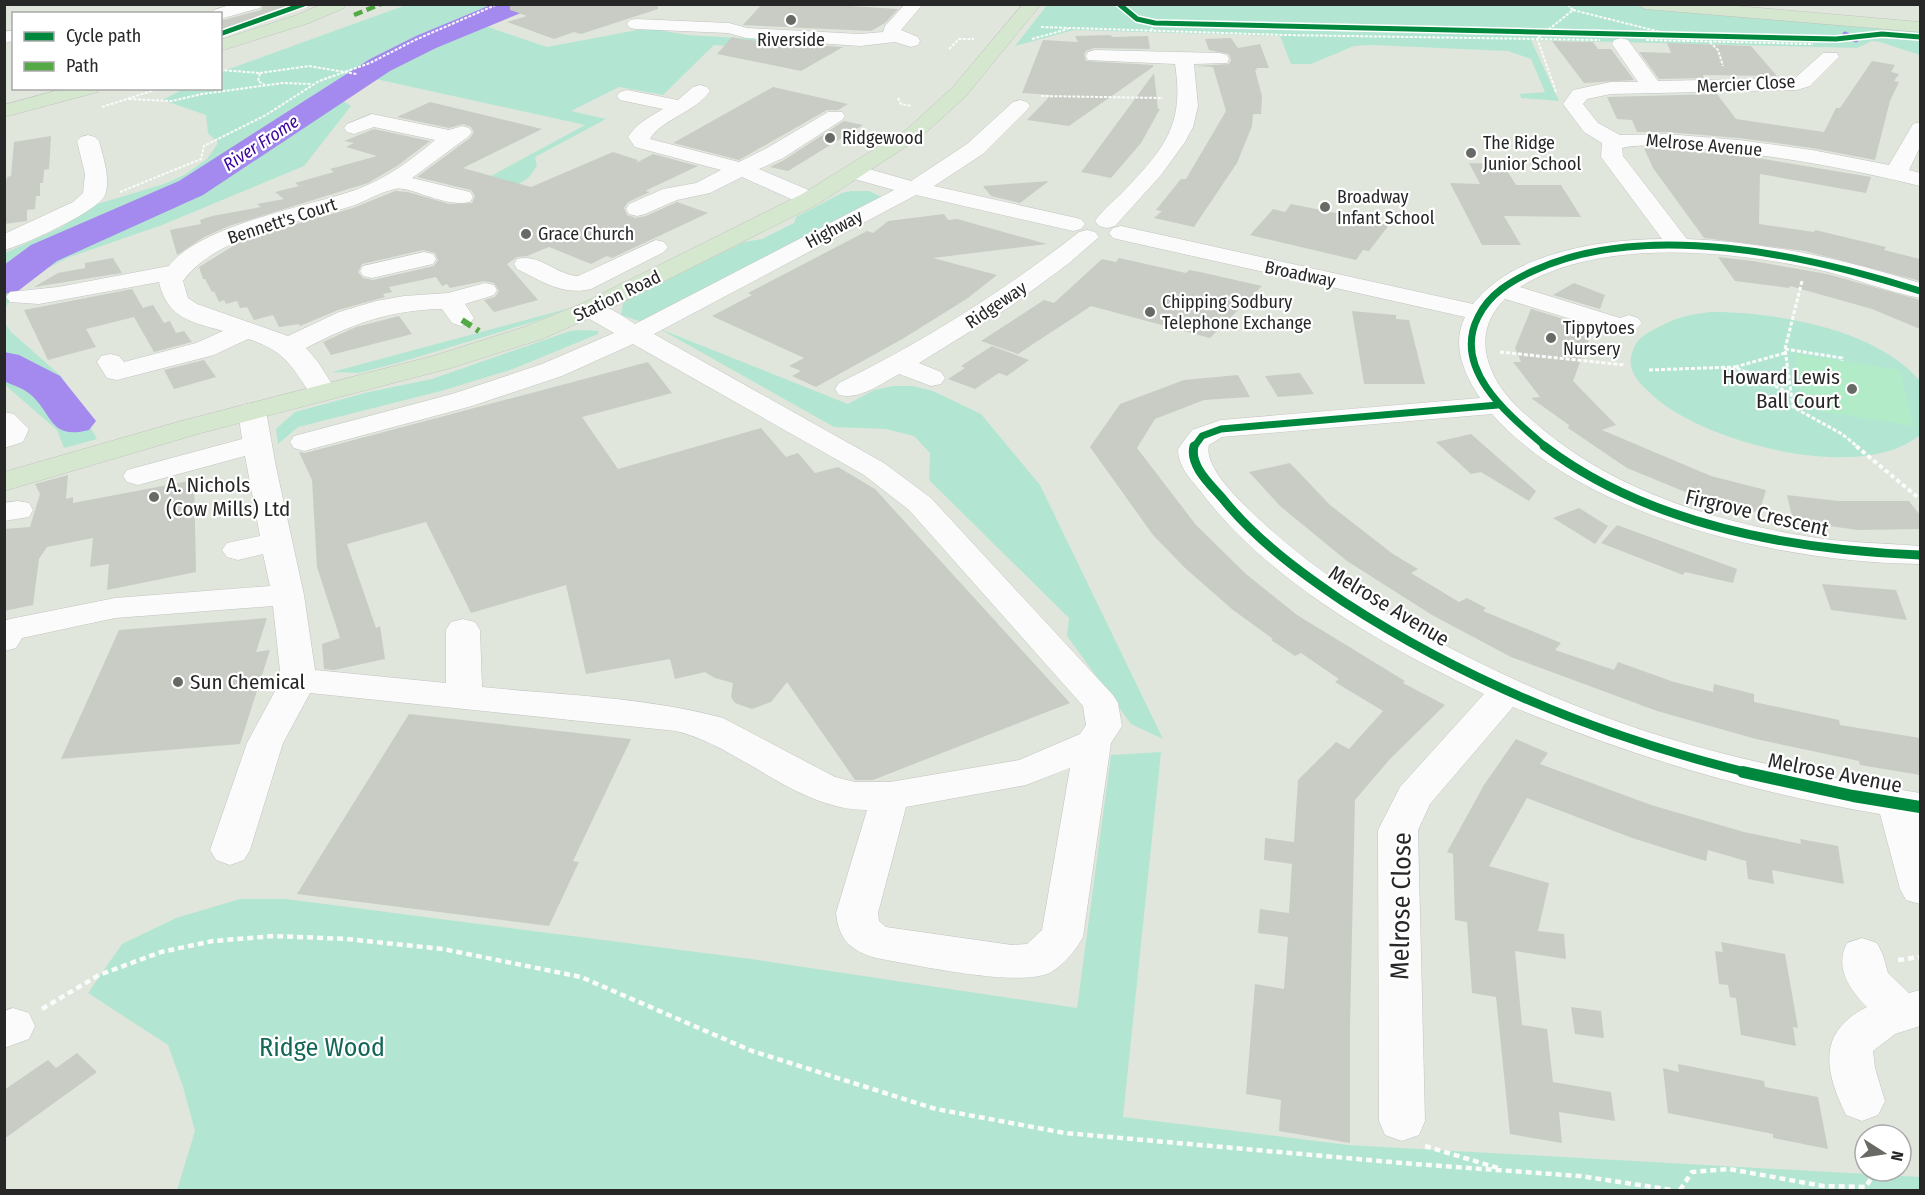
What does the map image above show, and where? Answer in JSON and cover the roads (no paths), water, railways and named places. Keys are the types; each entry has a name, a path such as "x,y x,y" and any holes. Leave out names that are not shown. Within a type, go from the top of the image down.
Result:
{"main road":[{"path":"222,47 277,34 303,19 338,4"},
{"name":"Station Road","path":"4,482 125,446 489,348 533,333 590,309 816,196 931,120 1011,33 1033,4"},
{"path":"1645,4 1920,27"},
{"path":"4,111 83,90"}],"street":[{"path":"222,13 254,4"},
{"path":"636,24 729,28 746,33 860,40 905,39 891,30 915,4"},
{"path":"1619,38 1653,88"},
{"path":"860,40 860,62"},
{"name":"Mercier Close","path":"1618,141 1598,134 1589,127 1573,104 1576,98 1591,90 1797,84 1803,81 1824,46"},
{"path":"1095,56 1221,59"},
{"path":"1114,227 1181,130 1187,113 1188,99 1183,58"},
{"path":"700,91 691,103 646,127 638,137 642,143 741,169 816,196 864,186 909,187"},
{"path":"627,96 682,107"},
{"name":"Highway","path":"304,442 462,400 552,370 635,334 909,187 975,149 1020,106"},
{"path":"637,209 670,194 702,188 775,153 835,116"},
{"name":"Bennett's Court","path":"175,273 190,258 230,237 331,206 394,180 456,135 372,120 354,128"},
{"path":"1896,173 1920,128"},
{"name":"Melrose Avenue","path":"1680,247 1612,157 1611,145 1618,141 1646,140 1753,148 1920,179"},
{"path":"4,243 88,202 94,195 96,174 88,141"},
{"path":"855,172 1080,231"},
{"path":"394,180 446,195 462,197"},
{"path":"1609,184 1632,183"},
{"name":"Broadway","path":"1080,231 1088,219 1114,227 1362,278 1480,313"},
{"name":"Ridgeway","path":"849,389 900,365 1040,276 1080,231"},
{"path":"526,264 564,283 582,284 656,247"},
{"name":"Firgrove Crescent","path":"1920,291 1870,275 1807,260 1749,251 1680,247 1607,250 1574,256 1521,276 1500,289 1480,313 1473,330 1472,349 1476,367 1498,405 1542,445 1572,464 1635,496 1687,517 1732,530 1817,548 1920,556"},
{"path":"372,271 424,259"},
{"path":"399,265 420,292 414,304"},
{"path":"615,268 649,281"},
{"path":"19,297 49,300 125,279 175,273"},
{"path":"175,273 171,281 178,302 190,310 289,346 298,355 323,392"},
{"path":"1500,289 1624,327 1629,323"},
{"path":"289,346 357,313 414,304 456,310 485,290"},
{"path":"590,309 874,469 920,504 1100,703 1104,726 1093,743 1062,937 1037,960 1012,962 876,942 859,929 857,913 890,796"},
{"path":"110,362 117,372 205,349 246,330"},
{"path":"900,365 931,378"},
{"name":"Melrose Avenue","path":"1498,405 1221,429 1207,432 1199,438 1193,445 1191,454 1195,464 1234,512 1314,582 1373,621 1506,692 1582,722 1676,754 1815,790 1909,805"},
{"path":"230,850 265,743 299,681 288,595 252,411"},
{"path":"4,420 15,429 13,436 4,439"},
{"path":"138,476 257,444"},
{"path":"238,550 277,542"},
{"path":"4,640 10,630 115,608 288,595"},
{"path":"463,630 464,697"},
{"path":"299,681 676,719 710,727 823,788 855,796 890,796 1026,772 1093,743"},
{"name":"Melrose Close","path":"1402,1121 1398,830 1414,798 1506,692"},
{"path":"1909,805 1920,889"},
{"path":"1862,955 1868,981 1911,1010"},
{"path":"1862,1101 1850,1053 1855,1041 1881,1021 1911,1010"}],"waterway":[{"name":"River Frome","path":"4,283 44,253 191,188 380,65 426,42 518,4"},
{"path":"1845,34 1856,40"},
{"name":"River Frome","path":"4,364 45,385 74,421"}],"place":[{"name":"Riverside","path":"791,20"},
{"name":"Ridgewood","path":"830,138"},
{"name":"The Ridge Junior School","path":"1471,153"},
{"name":"Broadway Infant School","path":"1325,207"},
{"name":"Grace Church","path":"526,234"},
{"name":"Chipping Sodbury Telephone Exchange","path":"1150,312"},
{"name":"Tippytoes Nursery","path":"1551,338"},
{"name":"Howard Lewis Ball Court","path":"1852,389"},
{"name":"A. Nichols (Cow Mills) Ltd","path":"154,497"},
{"name":"Sun Chemical","path":"178,682"}],"park label":[{"name":"Ridge Wood","path":"322,1047"}]}
